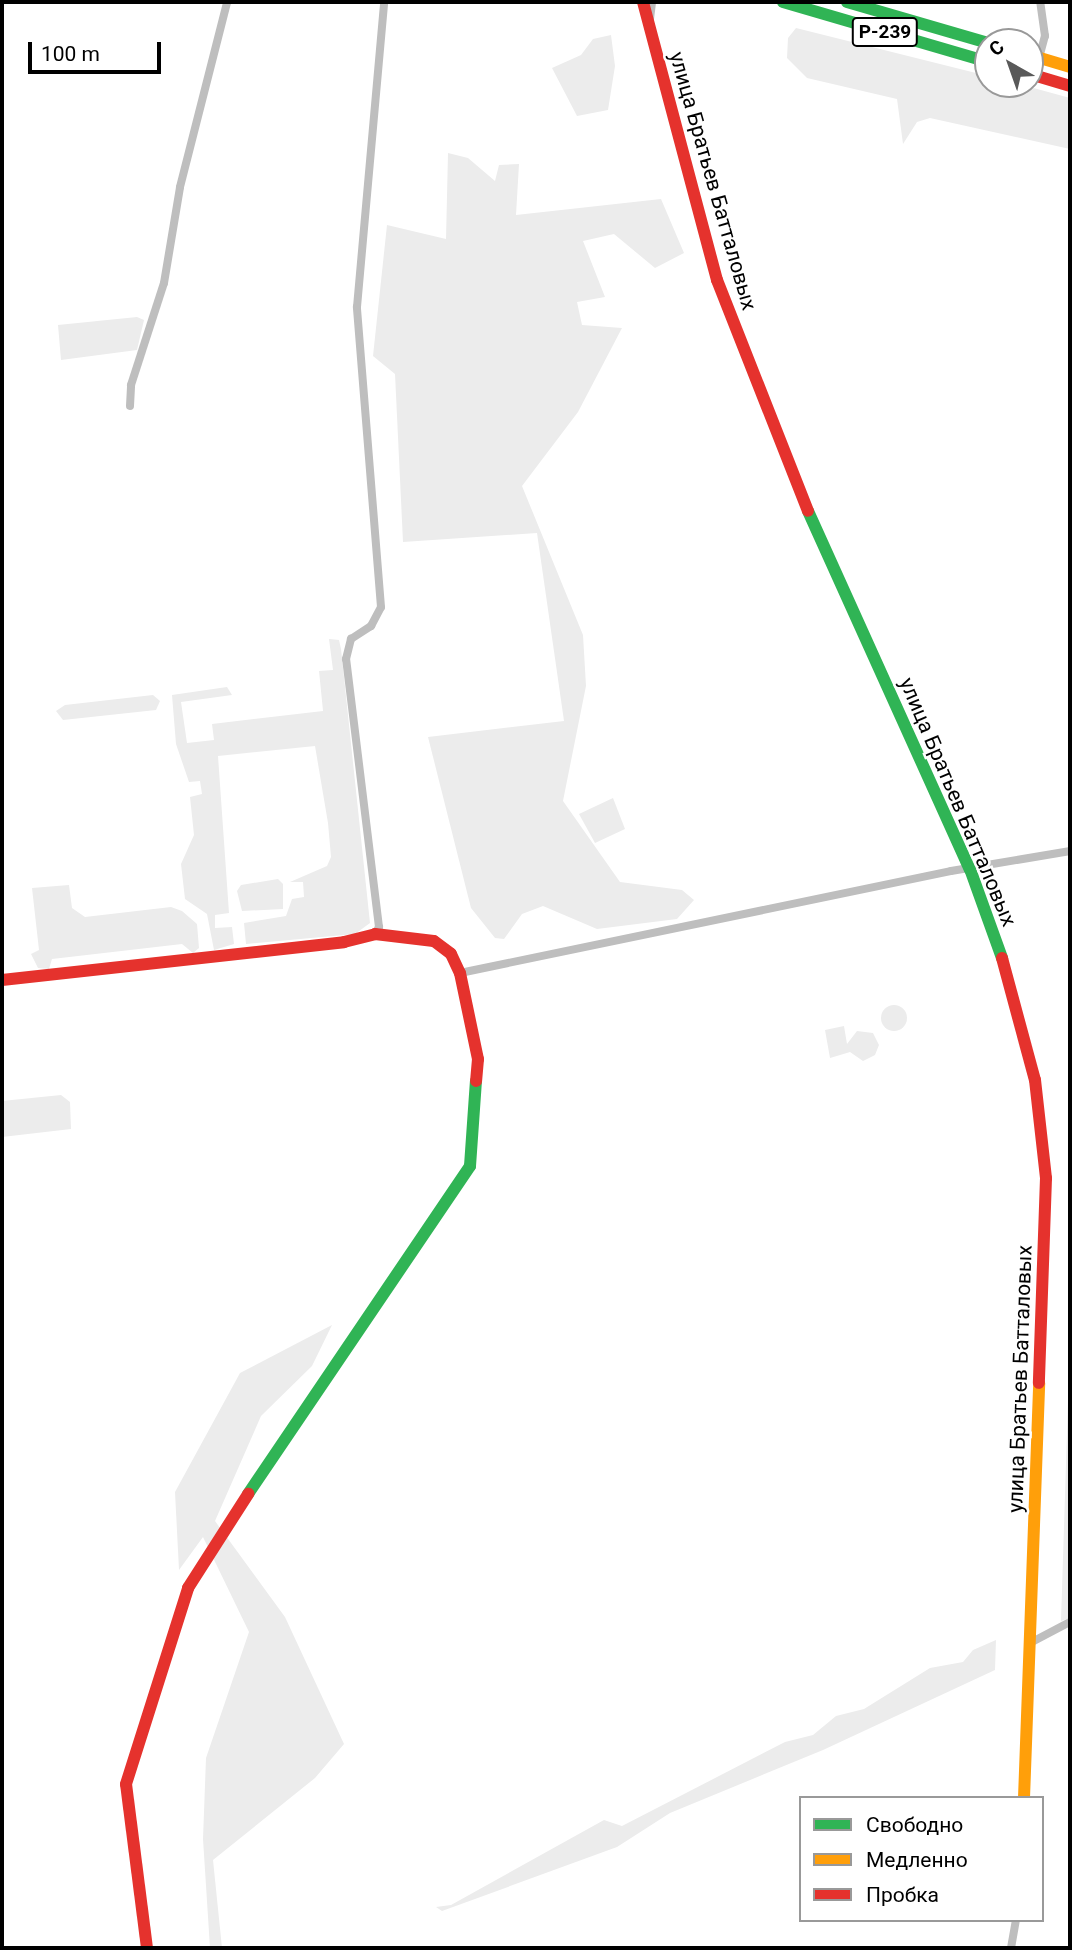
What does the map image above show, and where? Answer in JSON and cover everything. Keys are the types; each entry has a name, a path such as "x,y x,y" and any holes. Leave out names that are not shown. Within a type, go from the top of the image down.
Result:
{"street":[{"path":"130,406 131,385 164,283 187,152 227,2"},
{"path":"375,934 379,927 346,659 351,639 370,626 381,607 357,307 384,2"},
{"name":"улица Братьев Батталовых","path":"643,2 703,232 746,361 815,528 970,869 1014,993 1042,1129 1046,1178 1024,1796"},
{"name":"улица Братьев Батталовых","path":"650,26 652,2"},
{"name":"Р-239","path":"783,2 974,58"},
{"name":"Р-239","path":"847,2 974,39"},
{"path":"1040,2 1044,28"},
{"path":"1044,59 1070,66"},
{"path":"1044,78 1070,86"},
{"path":"460,973 1070,851"},
{"path":"2,980 344,942 375,934 434,940 452,954 460,973 478,1059 470,1166 303,1408 188,1588 126,1784 146,1948"},
{"path":"1030,1643 1070,1622"},
{"path":"1012,1948 1016,1922"}],"shaded area":[{"path":"796,28 974,72 974,98 1044,98 1044,91 1070,98 1070,149 930,118 917,122 903,144 897,99 807,78 787,58 788,38"},
{"path":"611,35 615,66 608,110 577,116 552,68 581,55 593,39"},
{"path":"448,153 468,158 495,181 499,165 519,164 516,215 661,199 684,253 655,268 614,234 583,241 605,297 577,302 582,325 622,328 578,412 522,486 583,635 586,686 563,801 620,882 682,890 694,900 677,919 597,929 543,906 522,914 504,939 495,938 471,908 428,737 564,721 537,533 403,542 395,374 373,356 387,225 446,239"},
{"path":"137,317 144,320 137,350 61,360 58,325"},
{"path":"329,639 339,640 341,649 370,923 355,934 246,944 244,923 286,916 292,899 304,897 303,882 290,882 327,866 331,857 328,823 315,746 218,756 229,913 215,915 215,928 232,927 234,944 214,950 207,914 185,899 181,864 194,835 190,797 202,794 200,781 189,782 176,744 172,695 227,687 232,695 181,702 187,743 214,740 212,724 323,711 319,671 333,670"},
{"path":"153,695 160,701 156,710 63,720 56,711 65,705"},
{"path":"613,798 625,829 595,843 579,814"},
{"path":"278,879 283,884 283,909 242,911 237,891 241,885"},
{"path":"69,885 72,908 85,917 171,907 182,911 197,924 199,948 193,953 182,944 52,959 49,969 38,968 31,954 39,950 32,888"},
{"path":"894,1005 903,1009 907,1018 903,1027 894,1031 885,1027 881,1018 885,1009"},
{"path":"844,1026 847,1044 857,1031 873,1033 879,1045 875,1055 863,1061 850,1052 830,1058 825,1030"},
{"path":"61,1095 70,1102 71,1129 2,1137 2,1101"},
{"path":"332,1325 312,1366 261,1416 215,1521 285,1617 344,1744 315,1778 213,1860 222,1948 210,1948 203,1839 206,1758 249,1632 203,1537 179,1570 175,1492 240,1373"},
{"path":"1070,1338 1070,1618 1061,1621"},
{"path":"996,1640 995,1670 823,1750 670,1813 617,1847 442,1911 436,1907 451,1905 604,1820 622,1826 785,1742 813,1735 836,1716 864,1709 930,1668 963,1662 973,1650"}],"traffic: fast":[{"path":"783,2 974,58"},
{"path":"847,2 974,39"},
{"path":"808,511 970,869 1002,958"},
{"path":"248,1494 470,1166 476,1081"}],"traffic: slow":[{"path":"1044,59 1070,67"},
{"path":"1024,1796 1039,1383"}],"traffic: jam":[{"path":"643,2 717,280 808,511"},
{"path":"1044,78 1070,86"},
{"path":"2,980 344,942 375,934 434,941 451,954 460,973 478,1059 476,1081"},
{"path":"1002,958 1035,1080 1046,1178 1039,1383"},
{"path":"147,1948 126,1784 188,1588 248,1494"}]}
